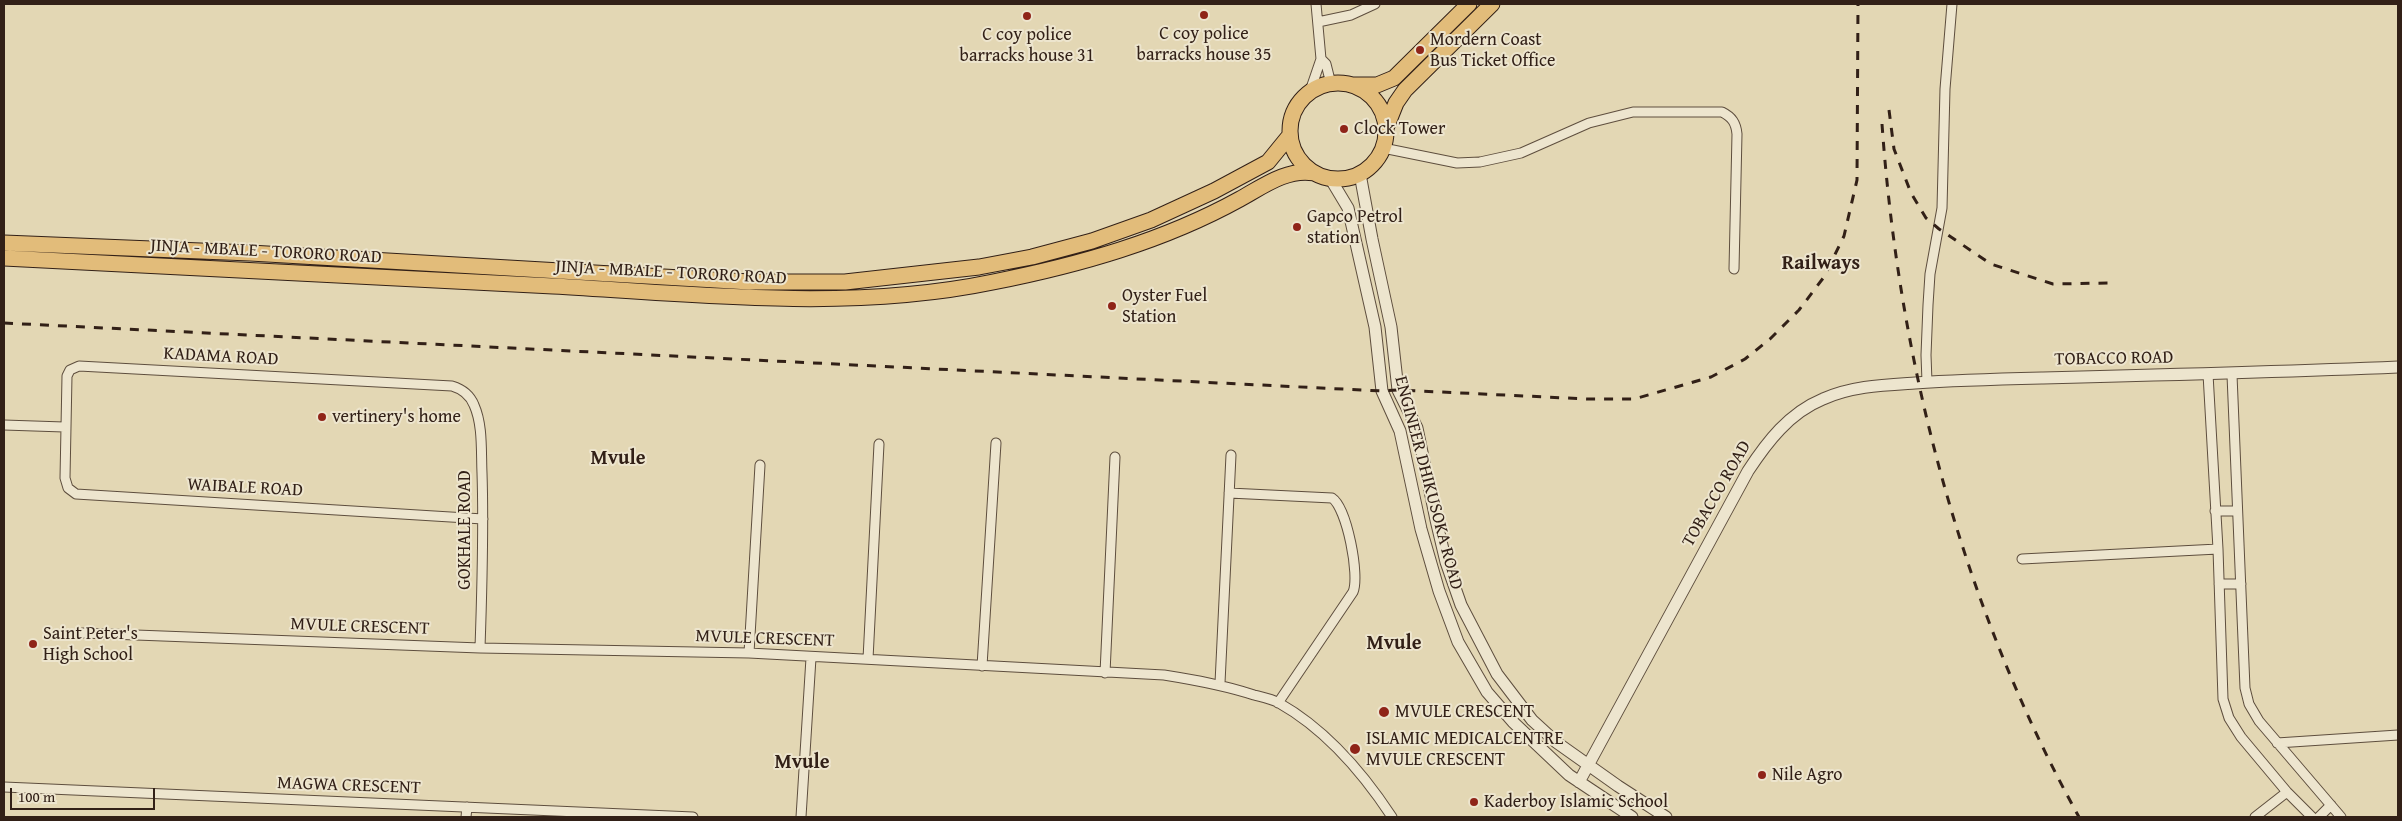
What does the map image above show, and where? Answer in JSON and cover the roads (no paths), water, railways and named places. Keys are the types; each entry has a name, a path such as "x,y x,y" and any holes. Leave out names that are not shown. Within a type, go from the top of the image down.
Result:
{"highway":[{"path":"1470,4 1394,78 1378,85 1352,86 1330,84 1309,94 1298,105 1292,120 1290,135 1294,150 1302,163 1314,173 1330,178 1346,178 1360,174 1378,158 1383,148 1386,128 1396,103 1404,90 1492,4"},
{"path":"1352,86 1367,94 1379,106 1386,128"},
{"name":"JINJA - MBALE - TORORO ROAD","path":"4,243 260,254 750,282 846,282 978,267 1092,241 1151,220 1214,191 1268,162 1282,148 1290,135"},
{"name":"JINJA - MBALE - TORORO ROAD","path":"4,258 254,269 755,298 851,298 983,284 1052,270 1102,256 1163,235 1225,207 1282,176 1303,170 1314,173"}],"street":[{"path":"1309,94 1321,59 1316,4"},
{"path":"1318,22 1350,15 1375,4"},
{"path":"1927,382 1926,355 1930,274 1942,208 1945,89 1952,4"},
{"path":"1321,59 1326,64 1330,84"},
{"path":"1383,148 1457,163 1480,162 1521,153 1589,123 1633,112 1722,112 1731,116 1736,126 1737,134 1734,269"},
{"name":"ENGINEER DHIKUSOKA ROAD","path":"1360,174 1391,327 1398,390 1417,428 1426,478 1440,537 1461,605 1485,654 1514,699 1532,720 1556,742 1666,817"},
{"name":"ENGINEER DHIKUSOKA ROAD","path":"1330,178 1348,208 1375,327 1382,391 1400,430 1421,529 1447,615 1458,642 1487,692 1512,722 1541,751 1579,782 1632,817"},
{"name":"KADAMA ROAD","path":"64,427 67,376 70,370 78,366 452,386 468,394 477,412"},
{"name":"TOBACCO ROAD","path":"1579,782 1587,764 1748,471 1784,425 1801,411 1822,399 1846,391 1879,385 1927,382 2208,374 2232,375 2398,367"},
{"path":"2208,374 2218,549 2223,699 2229,718 2241,737 2287,792 2312,817"},
{"path":"2232,375 2236,511 2245,688 2249,704 2259,721 2341,817"},
{"name":"GOKHALE ROAD","path":"477,412 481,435 483,519 480,648"},
{"path":"4,425 64,427"},
{"name":"WAIBALE ROAD","path":"64,427 66,484 76,494 483,519"},
{"path":"982,666 996,443"},
{"path":"868,659 879,444"},
{"path":"1220,684 1232,455"},
{"path":"1105,673 1115,457"},
{"path":"749,653 760,465"},
{"path":"1230,493 1332,498 1336,501 1343,514 1356,574 1354,592 1278,703"},
{"path":"2215,511 2236,511"},
{"path":"2022,559 2218,549"},
{"path":"2219,584 2241,584"},
{"name":"MVULE CRESCENT","path":"83,633 480,648 749,653 811,658 868,659 1164,675 1220,684 1278,703 1306,721 1340,751 1371,786 1392,817"},
{"path":"801,817 811,658"},
{"path":"2277,743 2398,735"},
{"name":"MAGWA CRESCENT","path":"4,787 693,817"},
{"path":"2255,817 2287,792"},
{"path":"2319,817 2331,805"},
{"path":"466,817 467,807"}],"railway":[{"path":"4,323 1382,391 1398,390 1588,399 1634,399 1711,377 1745,359 1770,339 1799,310 1824,277 1844,236 1857,180 1858,4"},
{"path":"1889,110 1894,149 1911,193 1926,218 1939,229 1991,264 2053,284 2111,283"},
{"path":"1882,124 1891,214 1904,304 1921,393 1943,481 1970,568 2001,653 2038,736 2079,817"}],"place":[{"name":"C coy police barracks house 35","path":"1204,15"},
{"name":"C coy police barracks house 31","path":"1027,16"},
{"name":"Mordern Coast Bus Ticket Office","path":"1420,50"},
{"name":"Clock Tower","path":"1344,129"},
{"name":"Gapco Petrol station","path":"1297,227"},
{"name":"Oyster Fuel Station","path":"1112,306"},
{"name":"vertinery's home","path":"322,417"},
{"name":"Saint Peter's High School","path":"33,644"},
{"name":"MVULE CRESCENT","path":"1384,712"},
{"name":"ISLAMIC MEDICALCENTRE MVULE CRESCENT","path":"1355,749"},
{"name":"Nile Agro","path":"1762,775"},
{"name":"Kaderboy Islamic School","path":"1474,802"}],"district":[{"name":"Railways","path":"1821,264"},
{"name":"Mvule","path":"618,459"},
{"name":"Mvule","path":"1394,644"},
{"name":"Mvule","path":"802,763"}]}
